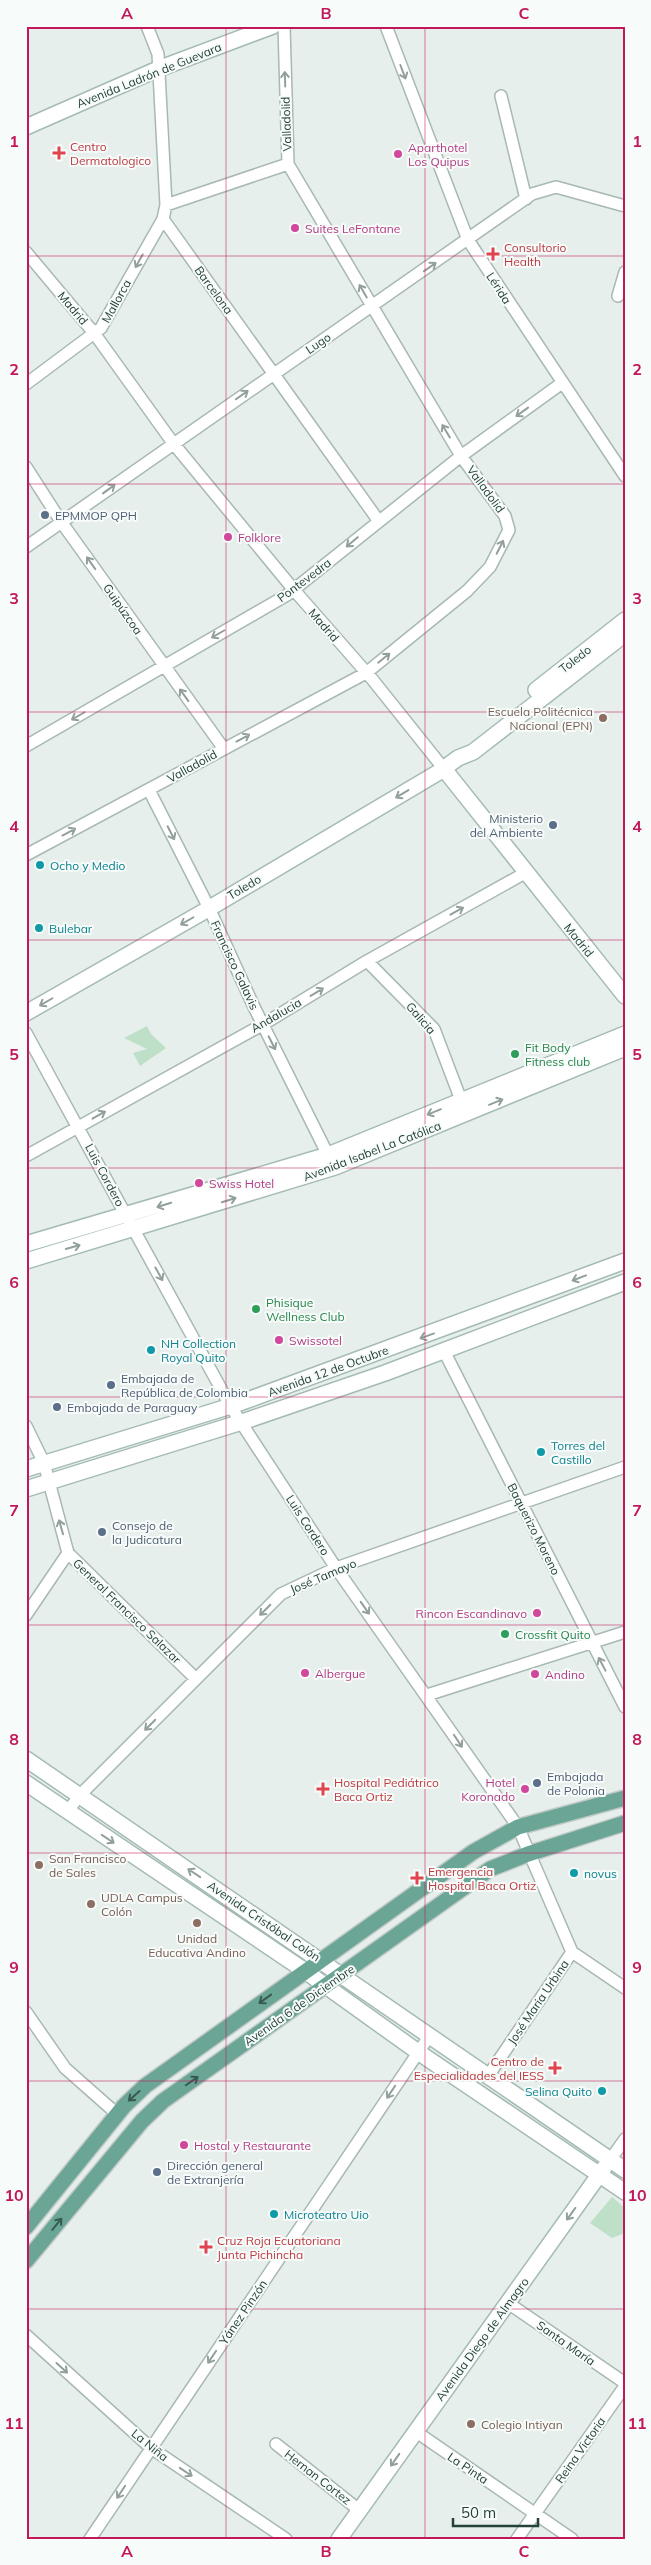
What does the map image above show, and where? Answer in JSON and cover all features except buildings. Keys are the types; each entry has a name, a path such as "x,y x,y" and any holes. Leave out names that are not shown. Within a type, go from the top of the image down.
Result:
{"main road":[{"name":"Avenida 6 de Diciembre","path":"26,2227 117,2114 145,2086 321,1959 465,1857 518,1827 625,1798"},
{"name":"Avenida 6 de Diciembre","path":"26,2261 142,2121 163,2101 490,1869 528,1854 625,1823"}],"street":[{"path":"147,26 158,54 166,206 163,218"},
{"name":"Avenida Ladrón de Guevara","path":"26,127 158,69 274,26"},
{"name":"Valladolid","path":"28,851 149,790 366,673 467,591 490,567 509,530 505,516 461,456 288,164 284,26"},
{"name":"Lérida","path":"386,26 468,240 625,476"},
{"path":"501,96 526,199"},
{"path":"166,206 288,164"},
{"name":"Lugo","path":"26,547 526,199 544,189 556,187 625,206"},
{"name":"Mallorca","path":"26,384 101,328 163,218"},
{"name":"Barcelona","path":"163,218 378,520"},
{"name":"Madrid","path":"26,252 94,333 173,443 294,590 366,673 625,996"},
{"path":"618,296 625,272"},
{"name":"Pontevedra","path":"26,746 294,590 378,520 461,456 562,383"},
{"name":"Guipúzcoa","path":"26,467 62,523 224,749"},
{"name":"Toledo","path":"458,758 466,746 625,620"},
{"name":"Toledo","path":"26,1012 209,908 444,769 458,758 473,752 625,634"},
{"name":"Francisco Galavis","path":"149,790 209,908 262,1025 332,1161"},
{"name":"Andalucia","path":"26,1156 262,1025 367,961 526,873"},
{"name":"Galicia","path":"367,961 434,1030 464,1108"},
{"name":"Luis Cordero","path":"26,1033 231,1407 336,1568 518,1827 528,1854 572,1952"},
{"name":"Avenida Isabel La Católica","path":"464,1108 625,1034"},
{"name":"Avenida Isabel La Católica","path":"26,1260 134,1230 332,1161 464,1108 625,1048"},
{"name":"Avenida Isabel La Católica","path":"26,1244 332,1161"},
{"name":"Avenida 12 de Octubre","path":"26,1469 231,1407 625,1261"},
{"name":"Avenida 12 de Octubre","path":"26,1489 241,1422 444,1351 625,1282"},
{"name":"Baquerizo Moreno","path":"444,1351 625,1707"},
{"name":"General Francisco Salazar","path":"26,1426 44,1464 68,1553 196,1679"},
{"name":"José Tamayo","path":"67,1812 80,1795 281,1594 336,1568 625,1467"},
{"path":"26,1615 68,1553"},
{"path":"427,1695 625,1632"},
{"name":"Avenida Cristóbal Colón","path":"26,1759 321,1959 625,2170"},
{"name":"Avenida Cristóbal Colón","path":"26,1783 305,1971 418,2052 625,2192"},
{"path":"572,1952 625,1988"},
{"name":"José Maria Urbina","path":"488,2076 572,1952"},
{"path":"26,2012 65,2068 117,2114"},
{"name":"Yánez Pinzón","path":"90,2539 430,2035"},
{"name":"Avenida Diego de Almagro","path":"339,2539 625,2139"},
{"name":"Santa María","path":"508,2303 625,2385"},
{"name":"La Niña","path":"26,2335 151,2448 286,2539"},
{"name":"Reina Victoria","path":"517,2539 625,2385"},
{"name":"La Pinta","path":"415,2432 572,2539"},
{"name":"Hernan Cortez","path":"276,2444 360,2510"}],"green space":[{"path":"147,1026 151,1034 166,1048 140,1066 133,1053 147,1049 124,1038"},
{"path":"612,2197 625,2208 625,2233 612,2238 590,2223"}],"place":[{"name":"Centro Dermatologico","path":"59,153"},
{"name":"Aparthotel Los Quipus","path":"398,154"},
{"name":"Suites LeFontane","path":"295,228"},
{"name":"Consultorio Health","path":"493,254"},
{"name":"EPMMOP QPH","path":"45,515"},
{"name":"Folklore","path":"228,537"},
{"name":"Escuela Politécnica Nacional (EPN)","path":"603,718"},
{"name":"Ministerio del Ambiente","path":"553,825"},
{"name":"Ocho y Medio","path":"40,865"},
{"name":"Bulebar","path":"39,928"},
{"name":"Fit Body Fitness club","path":"515,1054"},
{"name":"Swiss Hotel","path":"199,1183"},
{"name":"Phisique Wellness Club","path":"256,1309"},
{"name":"Swissotel","path":"279,1340"},
{"name":"NH Collection Royal Quito","path":"151,1350"},
{"name":"Embajada de República de Colombia","path":"111,1385"},
{"name":"Embajada de Paraguay","path":"57,1407"},
{"name":"Torres del Castillo","path":"541,1452"},
{"name":"Consejo de la Judicatura","path":"102,1532"},
{"name":"Rincon Escandinavo","path":"537,1613"},
{"name":"Crossfit Quito","path":"505,1634"},
{"name":"Albergue","path":"305,1673"},
{"name":"Andino","path":"535,1674"},
{"name":"Embajada de Polonia","path":"537,1783"},
{"name":"Hospital Pediátrico Baca Ortiz","path":"323,1789"},
{"name":"Hotel Koronado","path":"525,1789"},
{"name":"San Francisco de Sales","path":"39,1865"},
{"name":"novus","path":"574,1873"},
{"name":"Emergencia Hospital Baca Ortiz","path":"417,1878"},
{"name":"UDLA Campus Colón","path":"91,1904"},
{"name":"Unidad Educativa Andino","path":"197,1923"},
{"name":"Centro de Especialidades del IESS","path":"555,2068"},
{"name":"Selina Quito","path":"602,2091"},
{"name":"Hostal y Restaurante","path":"184,2145"},
{"name":"Dirección general de Extranjería","path":"157,2172"},
{"name":"Microteatro Uio","path":"274,2214"},
{"name":"Cruz Roja Ecuatoriana Junta Pichincha","path":"206,2247"},
{"name":"Colegio Intiyan","path":"471,2424"}]}
